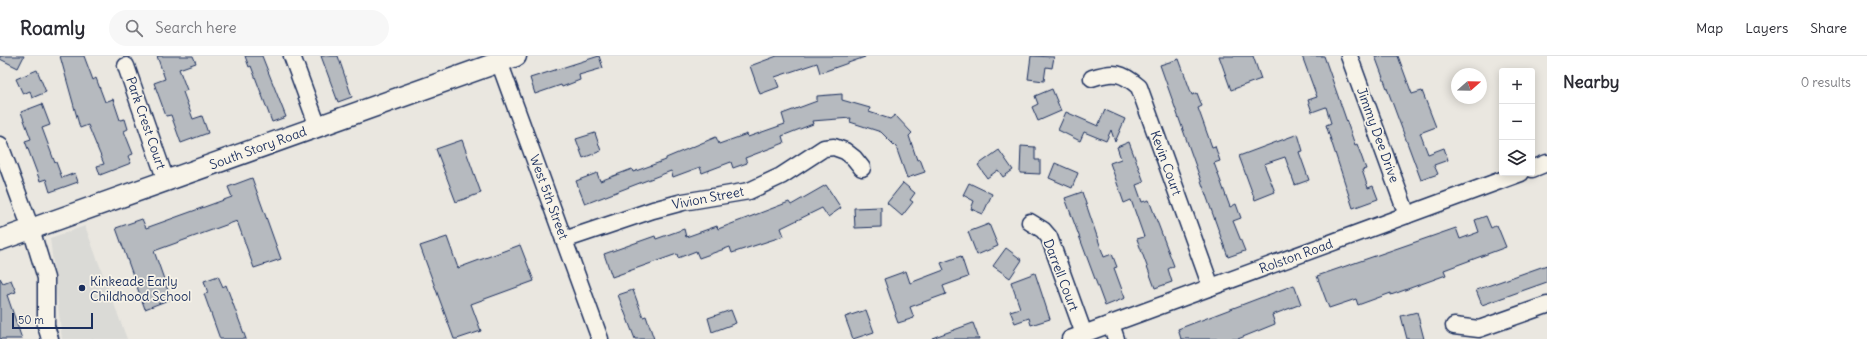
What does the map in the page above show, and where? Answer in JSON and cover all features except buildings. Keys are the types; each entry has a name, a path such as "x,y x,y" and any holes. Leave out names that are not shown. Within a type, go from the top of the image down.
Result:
{"main road":[{"name":"South Story Road","path":"0,240 318,127 504,58"}],"street":[{"path":"292,56 318,127"},
{"name":"Jimmy Dee Drive","path":"1349,56 1407,215"},
{"name":"West 5th Street","path":"504,58 564,240 600,339"},
{"name":"Park Crest Court","path":"126,66 166,181"},
{"name":"Kevin Court","path":"1092,78 1108,73 1122,75 1131,79 1140,87 1211,287"},
{"path":"0,145 31,229 46,278 46,326 50,339"},
{"name":"Vivion Street","path":"564,240 653,210 749,191 782,176 824,148 834,147 845,151 854,158 862,168"},
{"path":"1535,168 1547,163"},
{"name":"Rolston Road","path":"1077,337 1513,176"},
{"name":"Darrell Court","path":"1030,222 1043,230 1049,237 1077,337"},
{"path":"1454,326 1479,329 1547,305"},
{"path":"1111,324 1116,339"}],"shaded area":[{"name":"Kinkeade Early Childhood School","path":"85,226 127,339 62,339 50,238"}],"place":[{"name":"Kinkeade Early Childhood School","path":"82,288"}]}
